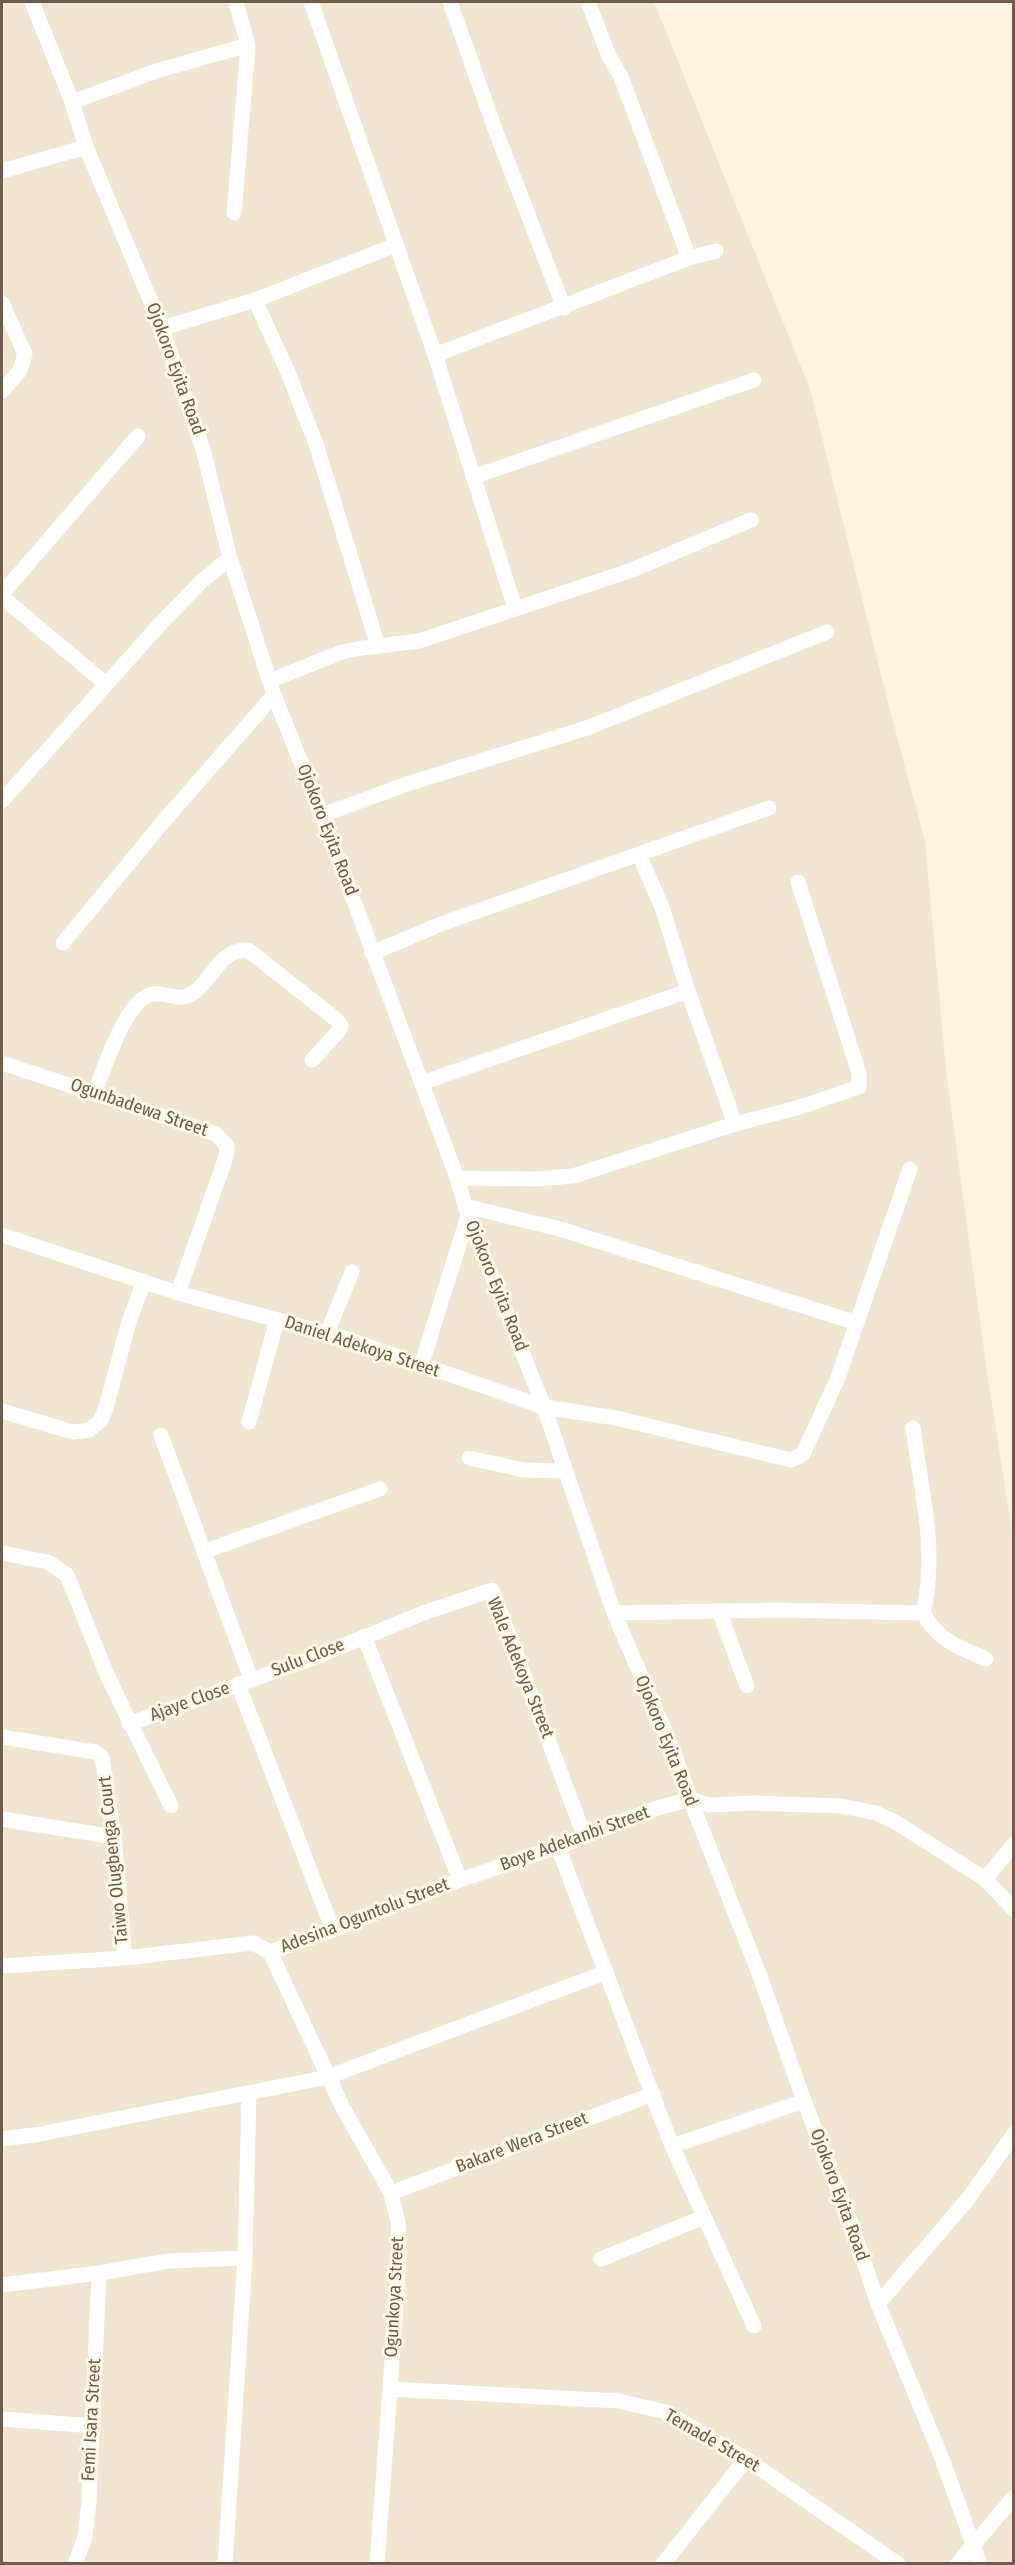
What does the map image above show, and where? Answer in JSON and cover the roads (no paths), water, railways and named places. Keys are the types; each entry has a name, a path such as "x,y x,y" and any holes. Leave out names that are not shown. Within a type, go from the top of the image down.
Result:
{"street":[{"name":"Ojokoro Eyita Road","path":"32,2 72,102 86,147 162,328 203,449 230,558 271,688 322,815 457,1178 466,1211 544,1407 614,1612 674,1752 690,1799 760,1976 879,2304 943,2461 980,2564"},
{"path":"234,213 248,45 236,2"},
{"path":"311,2 435,355 515,608"},
{"path":"450,2 495,129 564,308"},
{"path":"588,2 609,56 621,77 689,258"},
{"path":"72,102 156,71 248,45"},
{"path":"2,171 86,147"},
{"path":"162,328 255,300 396,245"},
{"path":"435,355 564,308 689,258 716,250"},
{"path":"255,300 287,370 316,444 378,646"},
{"path":"2,303 25,354 20,371 2,391"},
{"path":"473,477 754,380"},
{"path":"106,684 2,596 138,436"},
{"path":"63,943 271,688 342,652 419,641 632,570 750,520"},
{"path":"2,801 7,783 106,684 160,623 202,581 230,558"},
{"path":"322,815 407,784 587,728 827,632"},
{"path":"372,952 441,924 769,808"},
{"path":"639,855 662,907 688,991 735,1124"},
{"path":"457,1178 537,1179 573,1176 735,1124 800,1107 861,1086 859,1073 798,882"},
{"path":"94,1092 120,1031 132,1009 143,998 151,994 179,999 190,995 201,986 227,954 238,950 248,950 337,1020 341,1026 338,1032 312,1059"},
{"path":"421,1083 688,991"},
{"name":"Ogunbadewa Street","path":"2,1063 216,1134 227,1146 226,1157 178,1293"},
{"path":"421,1366 466,1211 560,1230 857,1323 910,1169"},
{"name":"Daniel Adekoya Street","path":"2,1235 178,1293 327,1333 544,1407 616,1418 790,1460 799,1458 810,1441 837,1380 857,1323"},
{"path":"327,1333 352,1272"},
{"path":"2,1411 72,1432 89,1430 100,1421 106,1408 128,1325 144,1281"},
{"path":"249,1422 277,1320"},
{"path":"913,1428 930,1536 929,1587 923,1613 931,1626 948,1642 986,1659"},
{"path":"161,1435 205,1551 245,1682 333,1930"},
{"path":"469,1458 524,1470 565,1471"},
{"path":"205,1551 380,1489"},
{"path":"2,1553 48,1562 67,1575 129,1724 171,1806"},
{"name":"Wale Adekoya Street","path":"364,1636 492,1590 585,1836"},
{"path":"614,1612 819,1610 923,1613"},
{"path":"719,1611 747,1686"},
{"path":"364,1636 460,1880"},
{"name":"Sulu Close","path":"245,1682 314,1658 364,1636"},
{"name":"Ajaye Close","path":"129,1724 245,1682"},
{"name":"Taiwo Olugbenga Court","path":"2,1737 95,1752 102,1757 114,1837 125,1958"},
{"path":"690,1799 710,1805 752,1803 840,1806 876,1813 897,1823 985,1879 1014,1910"},
{"name":"Boye Adekanbi Street","path":"460,1880 558,1847 651,1810 690,1799"},
{"path":"2,1819 114,1837"},
{"path":"985,1879 1014,1844"},
{"path":"558,1847 672,2146 754,2326"},
{"name":"Adesina Oguntolu Street","path":"270,1952 460,1880"},
{"path":"2,1966 125,1958 253,1943 270,1952"},
{"name":"Ogunkoya Street","path":"270,1952 328,2077 392,2193 398,2222 399,2258 377,2564"},
{"path":"2,2139 39,2134 136,2113 328,2077 606,1972"},
{"path":"225,2564 245,2258 249,2093"},
{"name":"Bakare Wera Street","path":"392,2193 653,2094"},
{"path":"672,2146 804,2101"},
{"path":"879,2304 968,2199 1014,2134"},
{"path":"601,2259 705,2217"},
{"path":"2,2285 99,2273 168,2261 245,2258"},
{"name":"Femi Isara Street","path":"75,2564 85,2537 93,2426 99,2273"},
{"name":"Temade Street","path":"390,2389 618,2401 666,2412 746,2459 898,2564"},
{"path":"4,2421 93,2426"},
{"path":"663,2564 746,2459"},
{"path":"957,2564 1014,2497"}]}
